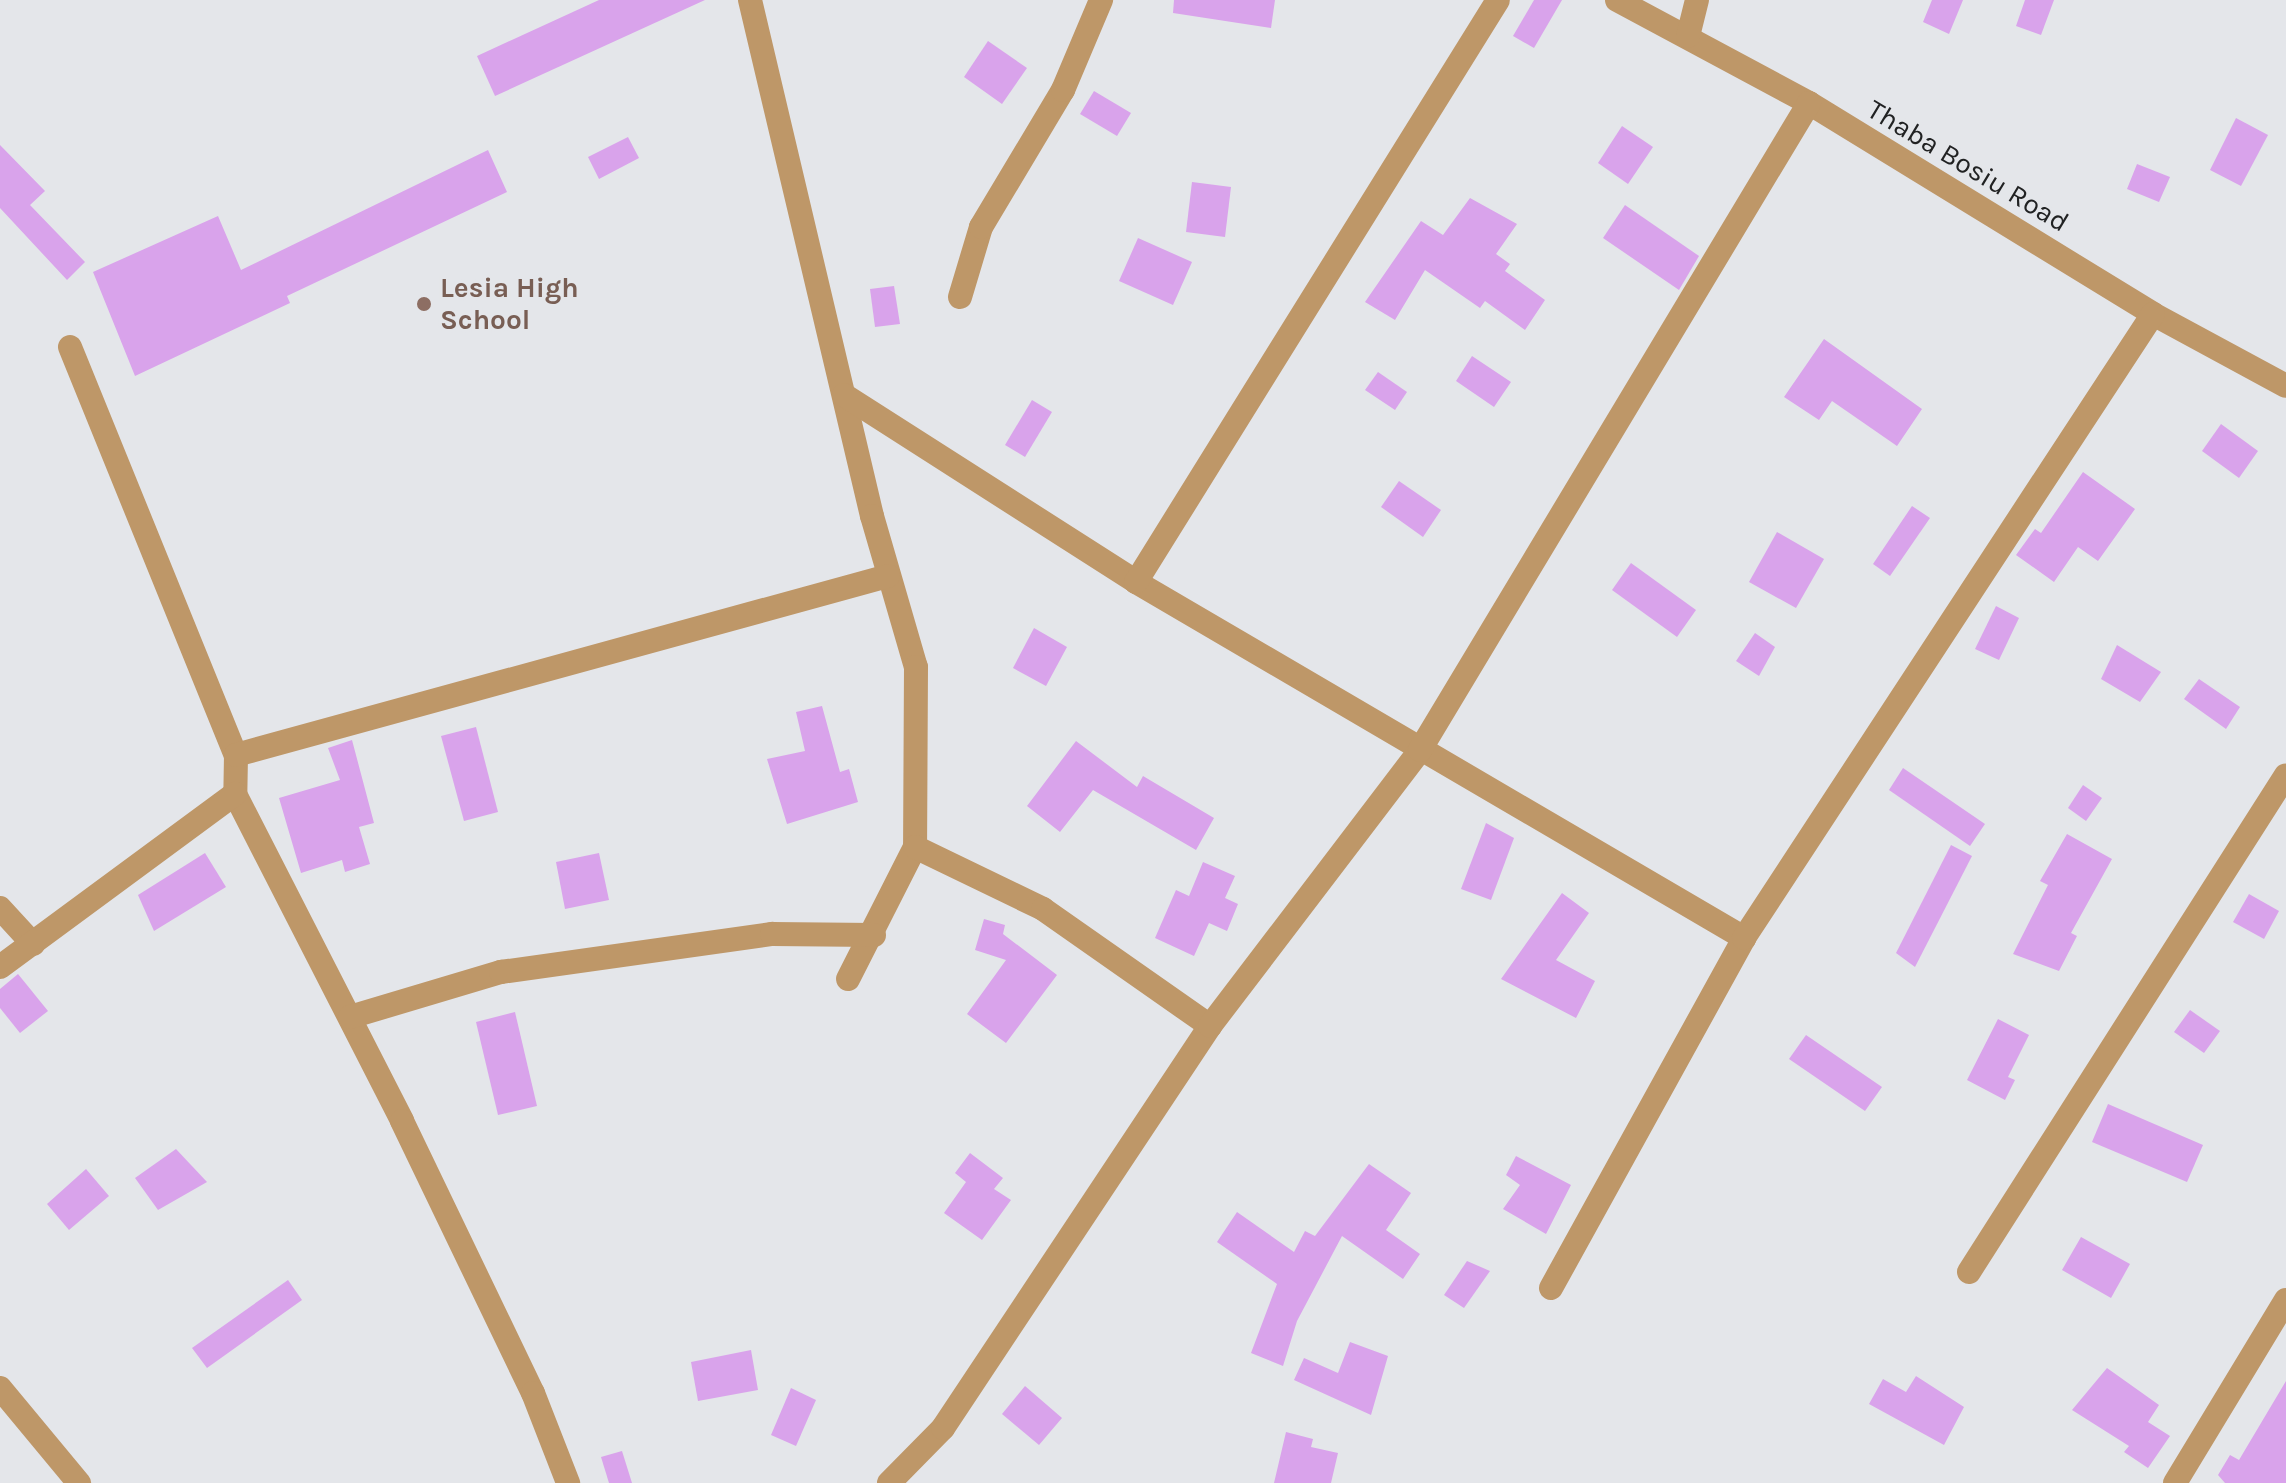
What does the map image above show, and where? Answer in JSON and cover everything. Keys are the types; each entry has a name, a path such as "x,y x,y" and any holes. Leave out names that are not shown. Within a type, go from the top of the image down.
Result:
{"street":[{"path":"750,0 888,576 916,667 915,847 874,935 848,979"},
{"path":"960,297 981,227 1063,90 1101,0"},
{"path":"1136,582 1498,0"},
{"name":"Thaba Bosiu Road","path":"1617,0 1809,103 2153,314 2286,386"},
{"path":"1688,36 1697,0"},
{"path":"889,1483 943,1428 1210,1026 1420,750 1809,103"},
{"path":"1551,1288 1744,938 2153,314"},
{"path":"70,347 236,755 235,794 350,1017 533,1393 568,1483"},
{"path":"844,395 1136,582 1744,938"},
{"path":"236,755 888,576"},
{"path":"1969,1272 2286,775"},
{"path":"0,967 235,794"},
{"path":"915,847 1043,909 1210,1026"},
{"path":"0,908 33,944"},
{"path":"350,1017 501,972 772,934 874,935"},
{"path":"2175,1483 2286,1300"},
{"path":"0,1388 79,1483"}],"building":[{"path":"599,0 705,0 495,96 477,56"},
{"path":"1174,0 1275,0 1271,28 1173,13"},
{"path":"1534,0 1562,0 1534,48 1513,36"},
{"path":"1932,0 1963,0 1949,34 1923,22"},
{"path":"2025,0 2054,0 2041,35 2016,26"},
{"path":"988,41 1027,68 1002,104 964,77"},
{"path":"1094,91 1131,113 1117,136 1080,114"},
{"path":"2236,118 2268,135 2241,186 2210,170"},
{"path":"1622,126 1653,147 1628,184 1598,163"},
{"path":"628,137 639,158 599,179 588,157"},
{"path":"0,145 45,191 30,205 85,262 67,280 0,208"},
{"path":"488,150 507,192 287,296 290,303 135,376 93,272 218,216 241,270"},
{"path":"2137,164 2170,177 2159,202 2127,189"},
{"path":"1192,182 1231,187 1225,237 1186,232"},
{"path":"1470,198 1517,224 1496,254 1510,264 1505,271 1545,300 1525,330 1485,301 1480,308 1425,270 1395,320 1365,302 1421,221 1443,235"},
{"path":"1625,205 1699,256 1679,290 1603,238"},
{"path":"1138,238 1192,262 1173,305 1119,281"},
{"path":"894,286 900,324 875,327 870,289"},
{"path":"1824,339 1922,409 1897,446 1832,401 1819,420 1784,397"},
{"path":"1472,356 1511,382 1494,407 1456,381"},
{"path":"1378,372 1407,392 1395,410 1365,390"},
{"path":"1032,400 1052,412 1025,457 1005,445"},
{"path":"2221,424 2258,451 2239,478 2202,451"},
{"path":"2083,472 2135,509 2098,561 2078,547 2054,582 2016,555 2035,529 2041,533"},
{"path":"1399,481 1441,510 1423,537 1381,507"},
{"path":"1912,506 1930,518 1890,576 1873,564"},
{"path":"1777,532 1824,559 1796,608 1749,582"},
{"path":"1631,563 1696,610 1677,637 1612,590"},
{"path":"1996,606 2019,618 1999,660 1975,649"},
{"path":"1034,628 1067,647 1046,686 1013,668"},
{"path":"1755,633 1775,647 1759,676 1736,661"},
{"path":"2117,645 2161,672 2140,702 2101,679"},
{"path":"2199,679 2240,707 2226,729 2184,699"},
{"path":"822,706 840,772 849,769 858,802 787,824 767,759 805,751 796,712"},
{"path":"476,727 498,812 464,821 441,736"},
{"path":"352,740 374,823 359,827 370,864 345,872 342,860 301,873 279,798 340,780 328,748"},
{"path":"1076,741 1137,787 1143,776 1214,818 1196,850 1093,790 1060,832 1027,806"},
{"path":"1903,768 1985,824 1970,846 1889,790"},
{"path":"2083,785 2102,798 2086,821 2068,808"},
{"path":"1486,823 1514,838 1491,900 1461,889"},
{"path":"2067,834 2112,859 2071,933 2077,936 2059,971 2013,954 2048,885 2040,881"},
{"path":"1951,845 1972,856 1915,967 1896,953"},
{"path":"205,853 226,887 154,931 138,895"},
{"path":"599,853 609,900 565,909 556,862"},
{"path":"1203,862 1235,876 1225,898 1238,904 1227,931 1209,923 1194,956 1155,938 1176,890 1189,896"},
{"path":"1562,893 1589,913 1556,960 1595,981 1576,1018 1501,979"},
{"path":"2249,894 2279,911 2264,939 2233,922"},
{"path":"984,919 1005,925 1003,934 1057,975 1006,1043 967,1014 1006,960 975,950"},
{"path":"18,974 48,1011 20,1033 0,1008 0,989"},
{"path":"2190,1010 2220,1031 2204,1053 2174,1032"},
{"path":"515,1012 537,1106 498,1115 476,1022"},
{"path":"1998,1019 2029,1035 2008,1077 2015,1080 2005,1100 1967,1080"},
{"path":"1806,1035 1882,1087 1865,1111 1789,1059"},
{"path":"2108,1104 2203,1145 2187,1182 2092,1142"},
{"path":"176,1149 207,1182 158,1210 135,1178"},
{"path":"970,1153 1003,1178 994,1189 1011,1200 982,1240 944,1213 966,1182 955,1173"},
{"path":"1516,1156 1571,1185 1546,1234 1503,1209 1520,1185 1506,1175"},
{"path":"1369,1164 1411,1193 1386,1230 1420,1254 1403,1279 1342,1236 1297,1321 1283,1366 1251,1353 1277,1284 1217,1242 1237,1212 1294,1252 1305,1231 1315,1236"},
{"path":"86,1169 109,1196 69,1230 47,1204"},
{"path":"2081,1237 2130,1264 2111,1298 2062,1270"},
{"path":"1467,1261 1490,1271 1464,1308 1444,1295"},
{"path":"288,1280 302,1300 207,1368 192,1348"},
{"path":"1350,1342 1388,1356 1371,1415 1294,1380 1304,1358 1338,1373"},
{"path":"751,1350 758,1390 698,1401 691,1362"},
{"path":"2107,1368 2159,1405 2148,1422 2170,1436 2148,1468 2124,1452 2129,1446 2072,1410"},
{"path":"1916,1376 1964,1407 1944,1445 1869,1404 1883,1379 1906,1392"},
{"path":"2286,1381 2286,1483 2225,1483 2218,1475 2230,1455 2239,1460"},
{"path":"1025,1386 1062,1418 1039,1445 1002,1414"},
{"path":"791,1388 816,1400 796,1446 771,1435"},
{"path":"1286,1432 1313,1439 1311,1447 1338,1453 1331,1483 1274,1483"},
{"path":"622,1451 632,1483 609,1483 601,1457"}],"place":[{"name":"Lesia High School","path":"424,304"}]}
